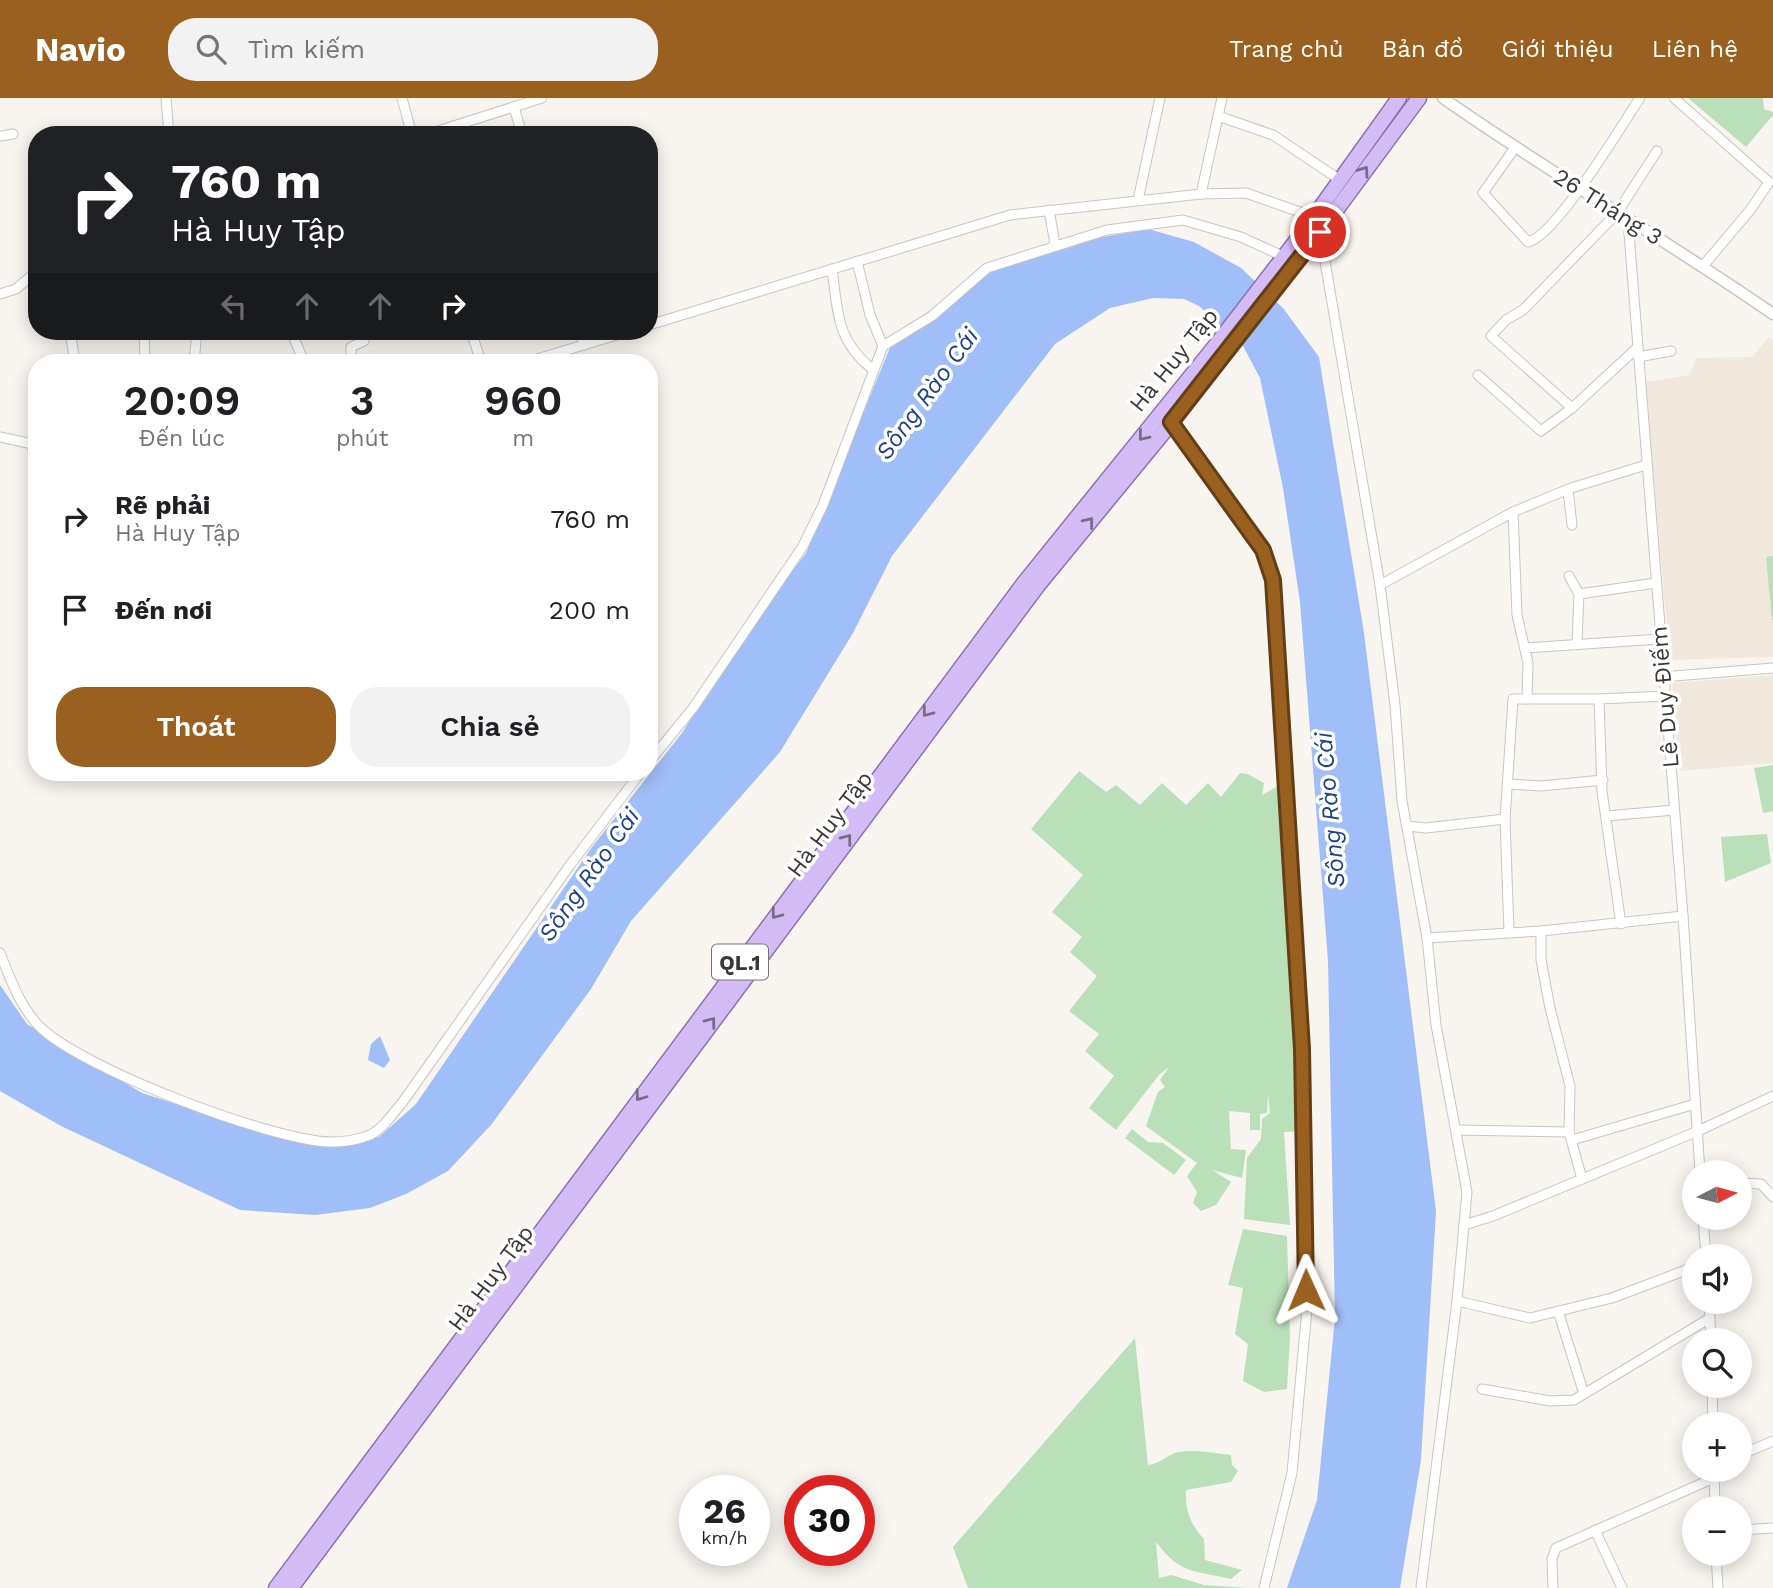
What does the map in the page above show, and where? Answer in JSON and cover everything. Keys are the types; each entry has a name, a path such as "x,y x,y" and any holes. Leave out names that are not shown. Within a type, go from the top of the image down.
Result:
{"main road":[{"name":"Hà Huy Tập","path":"276,1588 1016,594 1221,348 1274,280 1314,217 1399,98"},
{"name":"Hà Huy Tập","path":"1289,259 1320,232 1419,98"},
{"name":"Hà Huy Tập","path":"291,1588 1039,584 1171,422 1221,348"}],"street":[{"path":"166,98 168,126"},
{"path":"402,98 410,126"},
{"path":"454,126 542,98"},
{"path":"1138,200 1160,98"},
{"path":"1201,194 1222,98"},
{"name":"26 Tháng 3","path":"1443,98 1514,149 1703,266 1773,314"},
{"path":"1514,149 1483,193 1528,242 1541,237 1579,190 1640,98"},
{"path":"1674,98 1769,182 1751,209 1703,266"},
{"path":"514,107 519,126"},
{"path":"1218,116 1273,135 1340,180"},
{"path":"0,136 13,134"},
{"path":"1572,408 1491,336 1506,320 1522,310 1617,214 1657,151"},
{"path":"658,322 1010,215 1201,194 1260,195 1314,217"},
{"path":"1049,210 1055,244"},
{"path":"658,751 693,708 807,539 883,346 932,316 987,268 1055,244 1107,230 1177,220 1241,237 1289,259"},
{"name":"Lê Duy Điếm","path":"1628,221 1683,916 1699,1160"},
{"path":"1320,232 1380,585 1407,826 1427,938 1436,1025 1466,1179 1457,1301 1421,1588"},
{"path":"857,261 870,315 883,346"},
{"path":"832,269 844,337 853,353 872,369"},
{"path":"0,294 16,289 28,279"},
{"path":"350,354 350,349 364,340"},
{"path":"583,340 584,345"},
{"path":"554,354 600,340"},
{"path":"1478,375 1541,431 1638,352 1671,351"},
{"path":"1171,422 1263,550 1273,580 1302,1036 1307,1310 1292,1473 1264,1588"},
{"path":"0,437 28,442"},
{"path":"1380,585 1513,512 1646,465"},
{"path":"1568,491 1572,526"},
{"path":"1513,512 1517,615 1525,648 1527,699"},
{"path":"1569,576 1579,594 1577,642"},
{"path":"1579,594 1656,583"},
{"path":"1525,648 1577,642 1660,639"},
{"path":"1662,677 1773,668"},
{"path":"1509,932 1505,819 1513,699 1665,696"},
{"path":"1599,699 1606,816 1621,924"},
{"path":"1508,784 1541,786 1603,780"},
{"path":"0,953 31,1017 53,1038 96,1063 172,1096 270,1130 330,1142 369,1135 402,1103 570,865 634,781"},
{"path":"1606,816 1674,810"},
{"path":"1407,826 1426,828 1505,819"},
{"path":"1427,938 1541,931 1683,916"},
{"path":"1541,931 1541,960 1570,1086 1570,1136 1582,1179"},
{"path":"1464,1224 1698,1131 1773,1096"},
{"path":"1456,1130 1570,1136 1695,1104"},
{"path":"1752,1184 1761,1184 1773,1197"},
{"path":"1457,1301 1522,1318 1612,1298 1682,1272"},
{"path":"1558,1311 1584,1394"},
{"path":"1710,1314 1710,1328"},
{"path":"1482,1389 1558,1402 1574,1400 1710,1318"},
{"path":"1752,1450 1773,1441"},
{"path":"1553,1588 1552,1559 1556,1548 1697,1482"},
{"path":"1752,1529 1773,1528"},
{"path":"1595,1530 1622,1588"},
{"path":"1716,1566 1717,1588"}],"shaded area":[{"path":"1769,337 1773,340 1773,657 1670,660 1645,382 1689,375 1697,358 1752,357"},
{"path":"1773,675 1773,763 1680,771 1672,683"}],"green space":[{"path":"1688,98 1763,98 1764,109 1773,112 1773,115 1746,147"},
{"path":"1773,556 1773,620 1772,620 1766,557"},
{"path":"1773,765 1773,811 1763,813 1754,768"},
{"path":"1079,771 1106,792 1116,785 1140,805 1162,783 1186,805 1208,783 1221,797 1240,773 1248,774 1264,783 1262,795 1278,786 1303,1131 1284,1132 1290,1225 1244,1219 1247,1158 1261,1139 1262,1119 1270,1113 1268,1094 1267,1113 1260,1114 1260,1130 1250,1130 1250,1113 1229,1111 1231,1149 1246,1150 1242,1178 1212,1170 1231,1182 1216,1205 1201,1211 1193,1203 1197,1192 1187,1176 1197,1163 1146,1126 1158,1092 1165,1087 1160,1080 1169,1067 1159,1075 1116,1130 1089,1108 1114,1076 1085,1051 1099,1034 1069,1011 1097,976 1070,952 1082,937 1052,912 1083,875 1031,829"},
{"path":"1767,834 1771,863 1725,882 1721,837"},
{"path":"1132,1129 1148,1142 1163,1143 1186,1160 1174,1175 1125,1138"},
{"path":"1243,1229 1287,1236 1290,1336 1287,1389 1264,1392 1243,1381 1248,1344 1235,1334 1243,1288 1228,1285"},
{"path":"1135,1338 1148,1465 1175,1453 1198,1451 1231,1455 1232,1465 1238,1471 1231,1482 1186,1490 1186,1497 1189,1516 1204,1539 1205,1560 1242,1570 1231,1579 1189,1570 1173,1560 1156,1542 1159,1578 1171,1575 1204,1585 1247,1588 968,1588 953,1547"}],"water":[{"name":"Sông Rào Cái","path":"1148,229 1194,242 1241,268 1283,308 1319,357 1364,633 1436,1211 1421,1460 1400,1588 1287,1588 1317,1500 1335,1318 1328,961 1300,602 1283,488 1260,378 1242,344 1199,306 1184,299 1153,298 1110,308 1055,344 892,556 853,633 780,752 631,921 591,989 491,1125 448,1171 406,1194 370,1208 315,1215 240,1210 61,1126 0,1091 0,985 27,1024 142,1093 268,1134 328,1146 379,1137 416,1104 592,847 644,781 658,781 658,763 682,733 752,623 806,553 891,345 985,274 1064,244"},
{"path":"380,1036 390,1060 384,1068 368,1060 371,1044"}],"route":[{"path":"1306,1290 1302,1049 1273,580 1263,550 1171,422 1320,232"}]}
